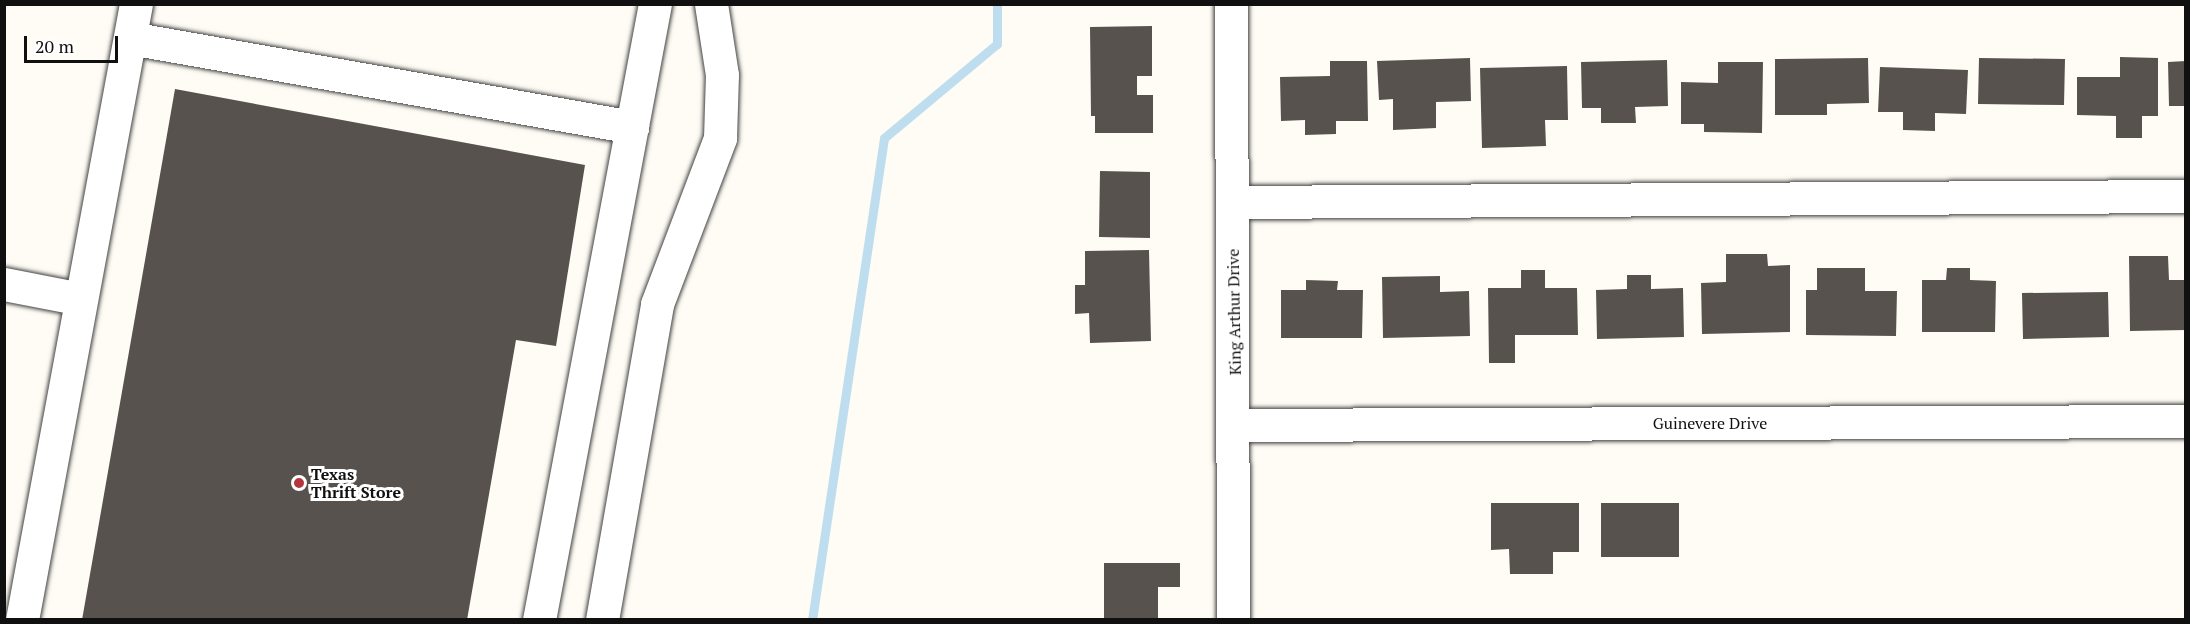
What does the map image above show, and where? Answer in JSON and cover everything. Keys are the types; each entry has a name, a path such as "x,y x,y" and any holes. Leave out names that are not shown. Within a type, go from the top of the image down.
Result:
{"street":[{"path":"22,620 136,4"},
{"path":"539,620 655,4"},
{"path":"602,620 657,304 720,138 722,75 711,4"},
{"name":"King Arthur Drive","path":"1231,4 1235,425 1233,620"},
{"path":"130,38 632,127"},
{"path":"1233,202 2186,196"},
{"path":"4,284 81,299"},
{"name":"Guinevere Drive","path":"1235,425 2186,422"}],"building":[{"path":"1152,26 1152,76 1137,76 1137,95 1153,95 1153,133 1095,133 1095,116 1091,116 1090,27"},
{"path":"2120,57 2158,58 2158,116 2142,116 2142,138 2116,138 2116,116 2077,115 2077,77 2120,77"},
{"path":"1470,58 1471,101 1436,102 1436,128 1393,130 1393,99 1379,100 1377,61"},
{"path":"1868,58 1869,103 1827,104 1827,115 1775,115 1775,59"},
{"path":"1979,58 2065,59 2064,105 1978,104"},
{"path":"1667,60 1668,106 1635,107 1636,123 1601,123 1601,108 1582,108 1581,62"},
{"path":"1330,61 1367,61 1368,121 1336,121 1336,134 1305,135 1305,120 1281,121 1280,77 1330,76"},
{"path":"2186,61 2186,106 2169,106 2168,62"},
{"path":"1718,62 1763,62 1762,133 1704,132 1704,124 1681,124 1681,82 1718,83"},
{"path":"1567,66 1568,120 1545,120 1546,146 1482,148 1480,68"},
{"path":"1880,67 1968,70 1966,114 1935,113 1935,131 1903,130 1903,112 1878,112"},
{"name":"Texas Thrift Store","path":"175,89 585,165 556,346 516,340 467,620 82,620"},
{"path":"1100,171 1150,172 1150,238 1099,237"},
{"path":"1149,250 1151,341 1090,343 1089,313 1075,314 1075,285 1085,285 1085,251"},
{"path":"1726,254 1767,254 1768,266 1790,265 1790,332 1702,334 1701,283 1726,282"},
{"path":"2129,256 2168,256 2169,280 2186,280 2186,330 2130,331"},
{"path":"1817,268 1865,268 1865,291 1897,291 1896,336 1806,335 1806,290 1817,290"},
{"path":"1947,268 1970,268 1970,280 1996,281 1995,332 1922,332 1922,280 1946,280"},
{"path":"1521,270 1545,270 1545,288 1577,288 1578,335 1515,335 1515,363 1489,363 1488,288 1521,288"},
{"path":"1627,275 1651,275 1651,289 1683,288 1684,337 1597,339 1596,290 1627,289"},
{"path":"1440,276 1440,292 1469,291 1470,336 1383,338 1382,277"},
{"path":"1306,280 1338,281 1337,290 1363,290 1362,338 1281,338 1281,290 1306,290"},
{"path":"2108,292 2109,337 2023,339 2022,293"},
{"path":"1491,503 1579,503 1579,552 1553,552 1553,574 1510,574 1509,549 1491,550"},
{"path":"1601,503 1679,503 1679,557 1601,557"},
{"path":"1104,563 1180,563 1180,587 1158,587 1158,620 1104,620"}],"waterway":[{"path":"812,620 884,138 997,44 997,4"}],"place":[{"name":"Texas Thrift Store","path":"299,483"}]}
